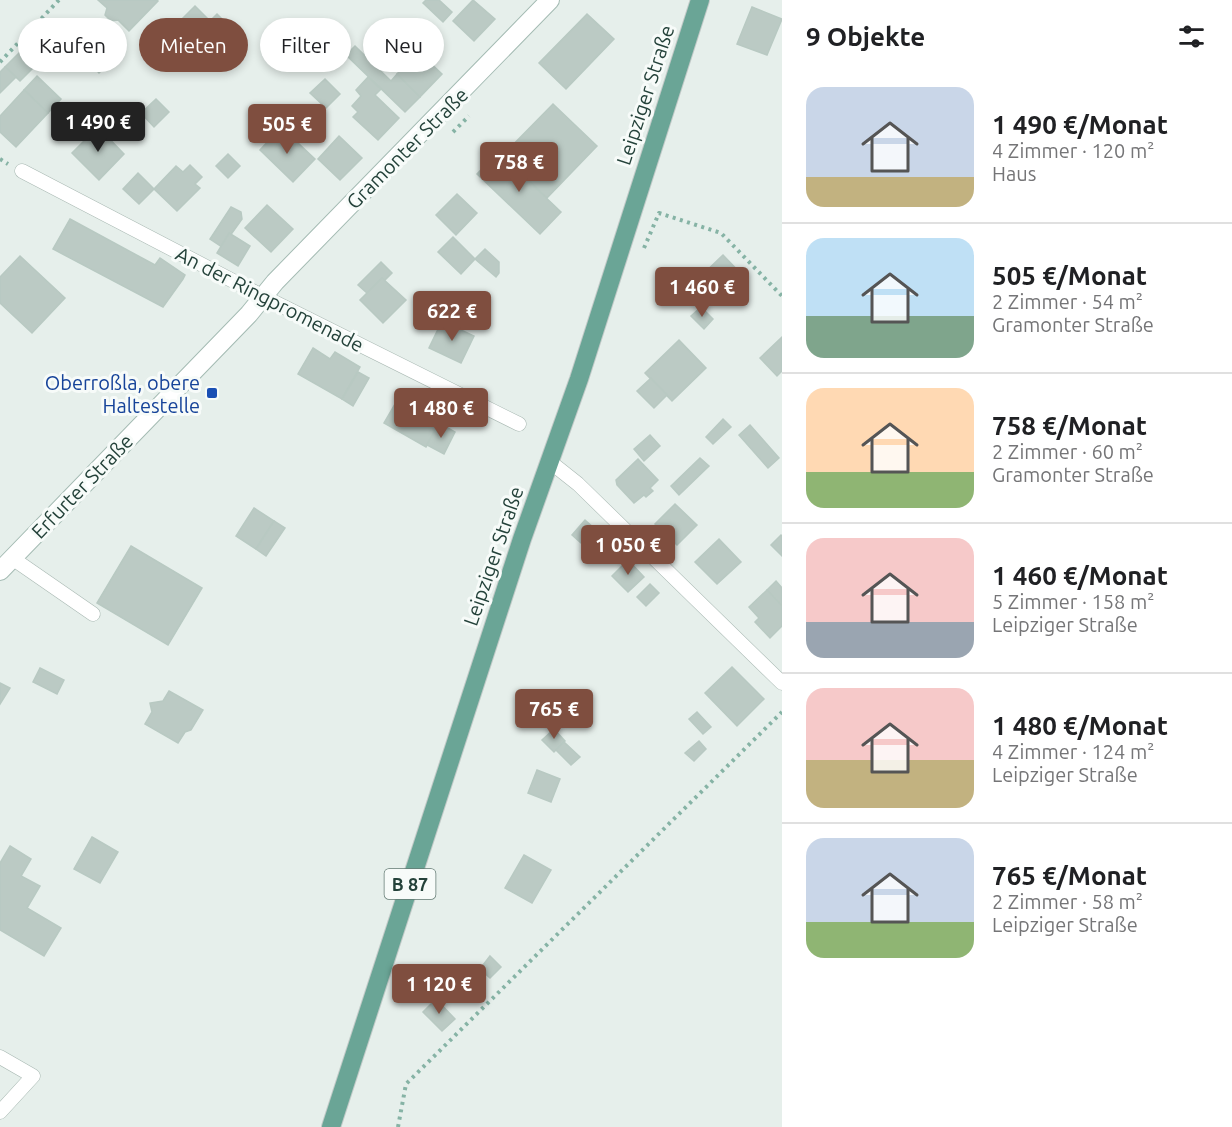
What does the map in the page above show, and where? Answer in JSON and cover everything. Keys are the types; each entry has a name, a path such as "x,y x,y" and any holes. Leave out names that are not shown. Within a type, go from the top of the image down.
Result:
{"main road":[{"name":"Leipziger Straße","path":"331,1127 463,718 579,378 700,0"}],"street":[{"name":"Gramonter Straße","path":"264,297 275,282 550,0"},
{"name":"Erfurter Straße","path":"6,565 264,297"}],"lane":[{"name":"An der Ringpromenade","path":"22,171 264,297 519,424"},
{"path":"549,461 578,484 782,683"},
{"path":"6,565 93,614"},
{"path":"0,1057 33,1076 0,1112"}],"path":[{"path":"0,62 59,0"},
{"path":"448,137 469,116"},
{"path":"642,253 659,213 721,233 782,296"},
{"path":"398,1127 406,1084 782,712"}],"building":[{"path":"98,0 158,1 139,18 129,31 127,18 108,18 105,15 107,8"},
{"path":"426,0 439,0 452,12 444,21 444,18 439,18 423,3"},
{"path":"473,0 495,19 474,41 453,21"},
{"path":"195,6 207,18 183,18"},
{"path":"752,7 782,19 767,55 737,44"},
{"path":"587,14 614,39 566,89 539,63"},
{"path":"355,46 363,54 363,71 351,60 351,50"},
{"path":"18,54 18,72 29,72 20,81 5,67"},
{"path":"5,67 16,77 0,93 0,72"},
{"path":"364,72 382,72 391,81 397,74 420,97 405,112"},
{"path":"399,72 440,72 442,74 420,97 397,74"},
{"path":"37,76 61,99 48,113 24,90"},
{"path":"368,77 381,89 375,95 399,118 378,140 353,117 358,112 352,106 361,96 356,90"},
{"path":"325,79 340,94 326,108 310,93"},
{"path":"24,90 48,113 16,147 0,132 0,116"},
{"path":"156,99 169,112 154,127 141,113"},
{"path":"553,104 597,146 547,198 503,155"},
{"path":"98,127 124,154 99,180 72,153"},
{"path":"281,127 315,159 293,182 260,150"},
{"path":"339,136 362,158 340,180 318,159"},
{"path":"498,152 561,212 540,234 477,174"},
{"path":"228,154 240,166 228,178 216,166"},
{"path":"190,165 202,177 195,184 200,188 177,211 154,189 176,166 183,172"},
{"path":"138,173 154,189 139,204 123,189"},
{"path":"457,194 477,213 456,235 436,215"},
{"path":"267,205 293,229 271,252 245,228"},
{"path":"231,207 241,212 242,219 222,247 210,239"},
{"path":"70,219 155,265 160,258 185,275 163,307 53,249"},
{"path":"229,233 250,246 238,266 217,253"},
{"path":"453,237 475,259 461,274 438,252"},
{"path":"485,249 499,262 499,273 496,277 475,259"},
{"path":"723,255 746,279 721,302 699,278"},
{"path":"20,256 65,298 32,333 0,303 0,277"},
{"path":"381,262 392,273 385,280 382,278 367,293 358,285"},
{"path":"382,278 406,300 383,323 360,300"},
{"path":"701,307 713,319 704,329 691,316"},
{"path":"442,321 474,336 461,363 429,348"},
{"path":"782,337 782,371 777,376 760,358"},
{"path":"679,340 706,368 672,401 645,373"},
{"path":"313,348 330,359 335,352 360,367 342,399 298,374"},
{"path":"358,372 369,378 353,406 342,399"},
{"path":"651,378 667,395 654,408 637,391"},
{"path":"402,392 444,416 426,447 384,423"},
{"path":"723,419 731,427 713,444 706,437"},
{"path":"439,423 455,432 444,454 427,445"},
{"path":"750,425 779,458 768,468 739,435"},
{"path":"650,435 660,446 644,461 634,449"},
{"path":"700,458 709,466 679,495 671,486"},
{"path":"638,459 658,480 650,488 653,491 634,503 617,485 616,480"},
{"path":"675,504 697,525 677,545 655,524"},
{"path":"254,508 274,521 256,549 236,536"},
{"path":"585,520 594,528 581,543 572,535"},
{"path":"274,521 285,528 266,556 256,549"},
{"path":"782,536 782,556 771,545"},
{"path":"719,539 741,562 717,584 695,562"},
{"path":"131,546 202,588 168,645 97,603"},
{"path":"628,560 644,577 628,592 612,576"},
{"path":"776,581 782,588 782,606 767,590"},
{"path":"650,584 659,593 646,606 637,597"},
{"path":"767,590 782,606 782,626 770,638 755,622 759,618 749,607"},
{"path":"732,667 764,699 737,726 705,693"},
{"path":"40,668 64,680 57,694 33,682"},
{"path":"0,683 10,688 0,704"},
{"path":"169,691 203,710 191,730 185,732 178,743 145,724 152,712 150,703 163,701"},
{"path":"697,712 711,727 703,734 689,719"},
{"path":"554,729 565,741 554,752 542,740"},
{"path":"699,741 706,749 694,761 685,753"},
{"path":"564,742 580,757 571,765 556,750"},
{"path":"537,770 560,779 551,802 528,793"},
{"path":"92,837 118,852 100,883 74,869"},
{"path":"10,846 31,859 21,876 40,886 27,908 61,928 44,956 0,930 0,863"},
{"path":"524,855 551,870 532,903 505,888"},
{"path":"490,956 501,967 490,978 480,969"},
{"path":"436,999 455,1019 442,1031 423,1012"}],"place":[{"name":"Oberroßla, obere Haltestelle","path":"212,393"}]}
